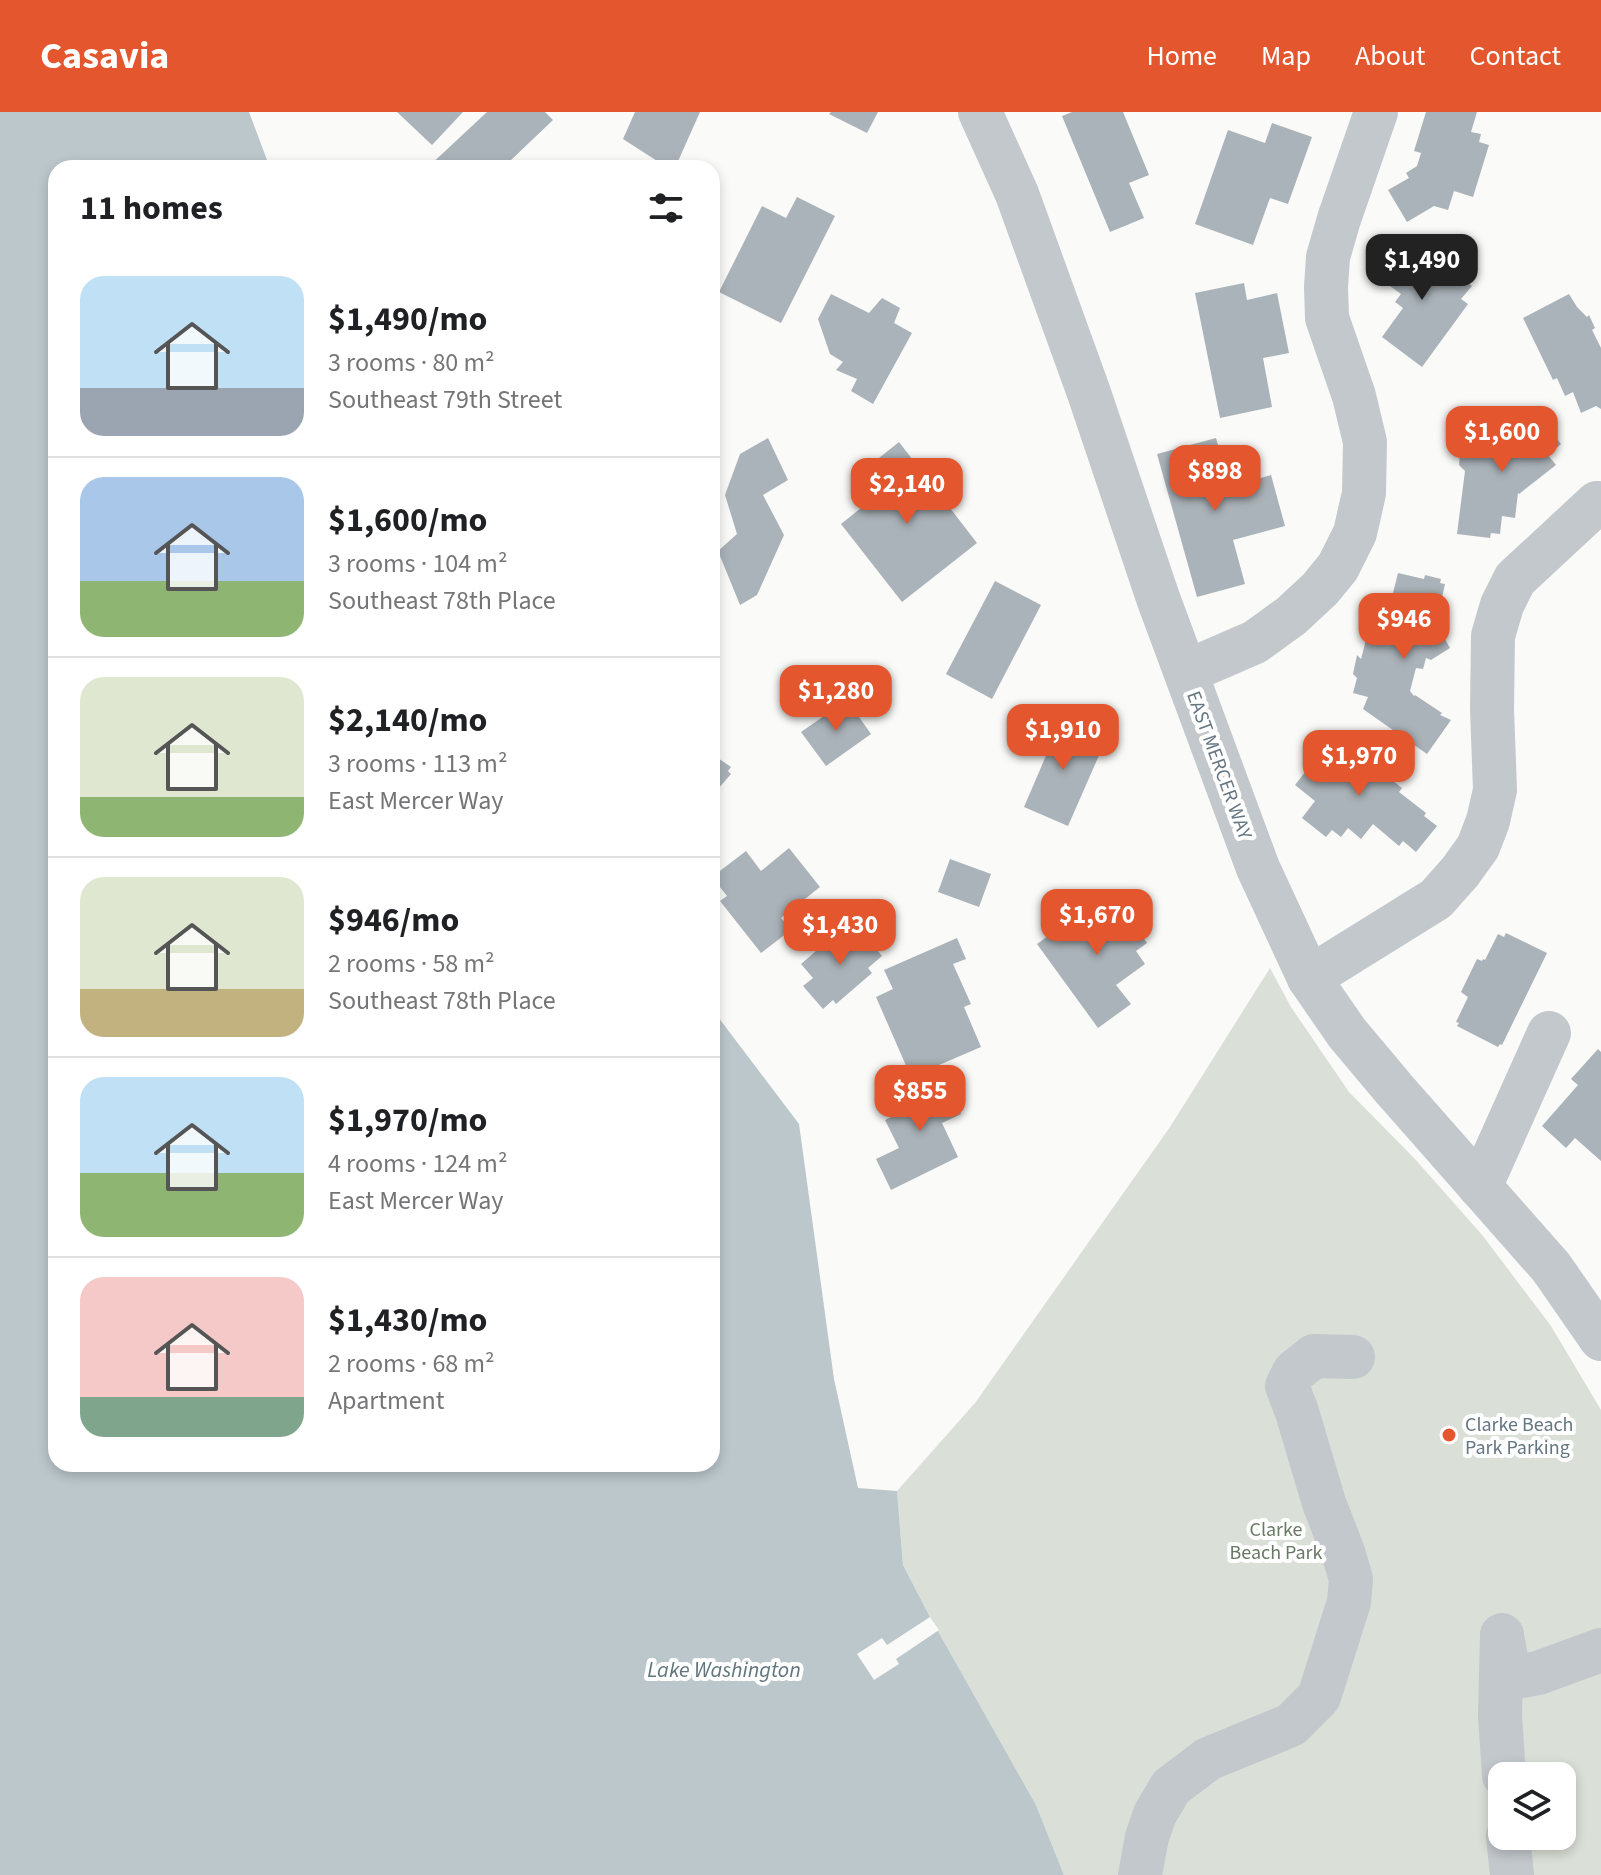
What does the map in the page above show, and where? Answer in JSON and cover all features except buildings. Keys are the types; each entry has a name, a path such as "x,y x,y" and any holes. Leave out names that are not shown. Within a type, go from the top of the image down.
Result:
{"street":[{"name":"EAST MERCER WAY","path":"980,112 1017,194 1089,393 1158,598 1258,868 1309,978 1347,1033 1551,1267 1601,1339"},
{"path":"1186,672 1255,642 1291,616 1338,567 1355,533 1364,493 1365,442 1354,396 1327,318 1326,287 1328,257 1376,112"},
{"path":"1309,978 1436,899 1478,847 1495,790 1493,636 1502,605 1515,579 1597,503"},
{"path":"1480,1187 1549,1033"},
{"path":"1140,1875 1155,1814 1171,1787 1208,1759 1291,1725 1319,1697 1349,1602 1351,1579 1287,1386 1294,1372 1314,1356 1353,1357"},
{"path":"1503,1762 1500,1716 1502,1635 1508,1668 1516,1677 1538,1673 1601,1650"},
{"path":"1509,1850 1512,1875"}],"green space":[{"name":"Clarke Beach Park","path":"1270,968 1291,1007 1349,1092 1415,1159 1483,1236 1551,1326 1601,1410 1601,1875 1064,1875 1036,1805 903,1565 897,1491 975,1403 1170,1127"}],"water":[{"name":"Lake Washington","path":"0,112 249,112 267,160 48,160 48,1472 720,1472 720,1020 799,1124 834,1379 858,1488 897,1491 903,1565 1036,1805 1064,1875 0,1875"}],"pier":[{"path":"930,1617 939,1630 896,1659 899,1664 874,1680 857,1654 882,1638 887,1645"}],"place":[{"name":"Clarke Beach Park Parking","path":"1449,1435"}]}
